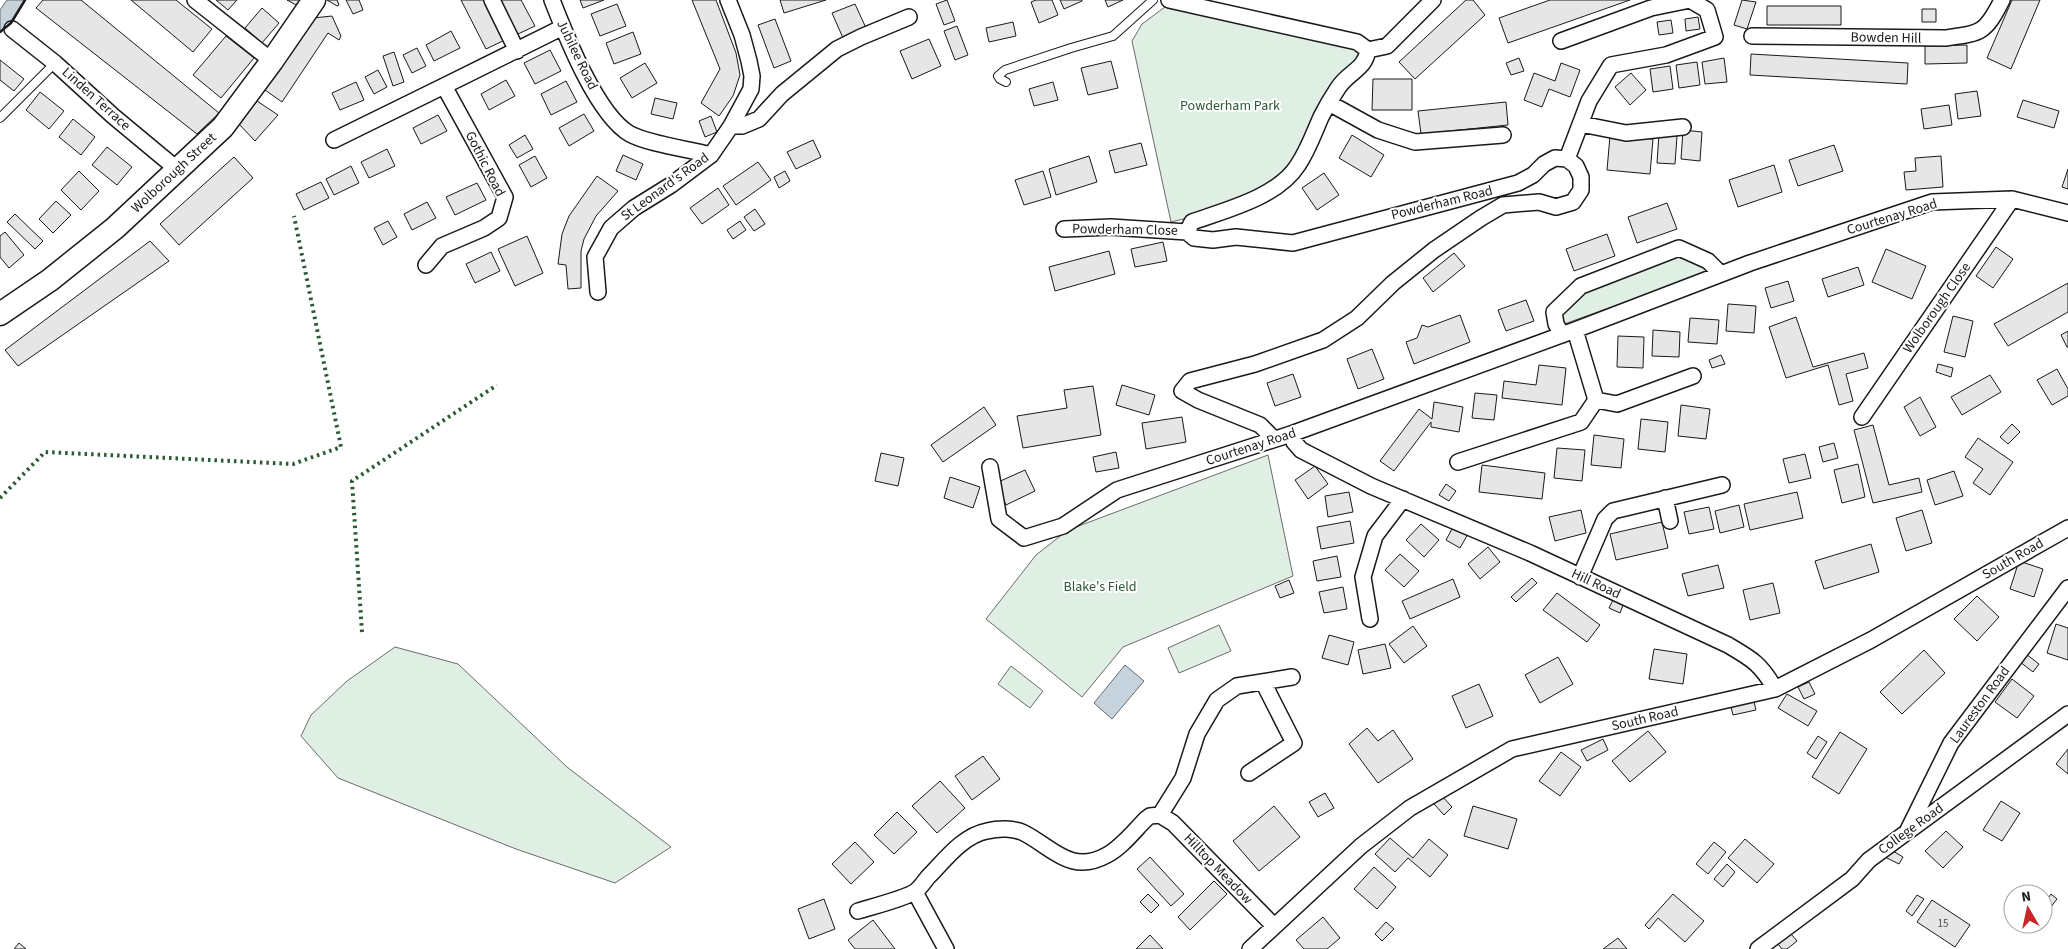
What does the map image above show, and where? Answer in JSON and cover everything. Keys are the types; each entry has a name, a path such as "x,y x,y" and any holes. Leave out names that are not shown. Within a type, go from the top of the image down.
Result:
{"main road":[{"name":"Wolborough Street","path":"0,314 50,280 115,228 223,127 314,0"}],"street":[{"path":"195,0 272,61"},
{"path":"492,0 517,51"},
{"name":"Jubilee Road","path":"552,0 587,80 619,126 632,135 656,143 711,155"},
{"name":"St Leonard's Road","path":"598,292 596,257 611,228 634,208 671,185 711,155 731,126 751,89 752,76 742,35 728,0"},
{"path":"1169,0 1357,42 1368,50 1387,46 1433,0"},
{"path":"1561,41 1651,8 1690,0 1707,10 1715,37 1666,55 1611,65 1589,101 1567,159"},
{"name":"Bowden Hill","path":"1752,36 1945,38 1974,34 1984,30 1990,23 2002,0"},
{"path":"731,126 742,126 759,119 782,94 837,49 909,17"},
{"path":"334,140 563,27"},
{"name":"Linden Terrace","path":"12,29 55,63 113,116 178,170"},
{"path":"1187,232 1192,222 1263,195 1283,183 1297,167 1340,84 1366,60 1368,50"},
{"name":"Gothic Road","path":"426,265 442,246 484,228 499,218 505,197 444,86"},
{"path":"1329,103 1378,130 1414,142 1503,135"},
{"path":"1581,124 1626,133 1683,127"},
{"name":"Powderham Road","path":"1187,232 1194,238 1213,240 1236,237 1293,243 1518,184 1555,158 1567,159 1576,166 1580,177 1581,190 1573,202 1556,207 1539,202 1503,205 1434,250 1393,283 1357,318 1323,340 1255,364 1190,381 1182,391 1198,400 1260,425 1274,439"},
{"name":"Courtenay Road","path":"990,467 999,520 1024,538 1063,526 1117,490 1291,434 1750,263 1932,202 2012,199 2068,213"},
{"name":"Wolborough Close","path":"1862,417 2012,199"},
{"name":"Powderham Close","path":"1064,229 1111,228 1187,232"},
{"path":"1596,400 1568,332 1556,324 1554,312 1581,286 1679,248 1708,261 1722,274"},
{"path":"1596,400 1617,404 1693,376"},
{"path":"1458,462 1580,422 1596,400"},
{"name":"Hill Road","path":"1291,434 1294,442 1301,450 1370,486 1530,553 1728,644 1764,669 1775,689"},
{"path":"1580,577 1596,536 1605,519 1613,511 1722,485"},
{"path":"1665,498 1670,521"},
{"path":"1370,618 1362,577 1375,536 1403,500"},
{"name":"South Road","path":"1250,949 1361,846 1410,808 1512,749 1775,689 1871,640 2068,528"},
{"name":"Laureston Road","path":"1907,832 1951,743 2068,588"},
{"path":"858,911 915,892 956,849 971,837 980,833 1000,829 1024,833 1059,857 1067,860 1087,862 1108,855 1146,819 1150,816 1160,815 1183,778 1197,734 1217,700 1237,686 1292,677"},
{"path":"1249,773 1294,743 1263,682"},
{"name":"College Road","path":"1758,949 1852,879 1869,860 2068,714"},
{"name":"Hilltop Meadow","path":"1160,815 1173,823 1274,926"},
{"path":"915,892 946,949"}],"lane":[{"path":"1006,82 1000,80 998,76 1005,70 1112,36 1153,0"},
{"path":"0,118 55,63"}],"green space":[{"name":"Powderham Park","path":"1165,7 1354,47 1361,53 1287,170 1261,189 1192,217 1171,222 1132,41 1142,24"},
{"path":"1677,257 1702,264 1707,273 1564,324 1563,313 1585,291"},
{"name":"Blake's Field","path":"1268,455 1293,576 1123,647 1082,697 986,619 1036,555 1068,530"},
{"path":"1219,625 1231,651 1179,673 1168,648"},
{"path":"395,647 458,664 567,767 671,847 615,883 516,849 338,778 301,736 311,715 347,681"},
{"path":"1011,666 1043,691 1030,708 998,684"}],"shaded area":[{"path":"7,0 25,0 11,23 0,32 0,10"},
{"path":"1125,665 1144,681 1112,719 1094,703"}],"building":[{"path":"43,0 81,0 219,113 197,134 36,8"},
{"path":"131,0 176,0 212,29 193,52"},
{"path":"216,0 237,0 228,10"},
{"path":"287,0 300,0 296,5"},
{"path":"327,0 337,0 339,5 337,6"},
{"path":"346,0 359,0 363,10 353,14"},
{"path":"461,0 487,0 507,39 486,49"},
{"path":"499,0 521,0 535,26 518,34"},
{"path":"580,0 604,0 583,8"},
{"path":"692,0 716,0 736,53 740,75 733,96 719,116 701,103 720,69"},
{"path":"780,0 826,0 784,13"},
{"path":"947,0 955,21 944,25 936,4"},
{"path":"1036,0 1052,0 1058,15 1039,23 1031,2"},
{"path":"1060,0 1082,0 1082,1 1064,9"},
{"path":"1105,0 1123,0 1108,7"},
{"path":"1466,0 1473,0 1485,15 1415,79 1399,62"},
{"path":"1550,0 1630,0 1508,43 1499,18"},
{"path":"1742,0 1756,2 1747,29 1734,25"},
{"path":"2012,0 2040,0 2011,69 1987,58"},
{"path":"617,4 626,26 600,36 591,14"},
{"path":"855,4 866,28 843,38 832,13"},
{"path":"1767,6 1841,6 1841,25 1767,25"},
{"path":"262,8 279,23 262,43 245,28"},
{"path":"1922,9 1936,9 1936,22 1922,22"},
{"path":"332,16 341,36 339,40 328,33 282,102 265,90 313,18"},
{"path":"1698,17 1700,29 1686,31 1685,19"},
{"path":"775,19 791,61 774,68 758,25"},
{"path":"1671,20 1673,33 1659,35 1657,22"},
{"path":"1013,22 1016,36 989,42 986,28"},
{"path":"957,26 968,55 955,60 944,31"},
{"path":"451,31 460,48 434,61 426,45"},
{"path":"633,32 641,54 614,64 606,43"},
{"path":"226,36 254,58 221,98 193,75"},
{"path":"929,39 941,66 912,79 900,51"},
{"path":"1967,45 1967,63 1925,64 1925,46"},
{"path":"417,48 426,66 412,73 403,55"},
{"path":"550,50 561,71 535,84 524,63"},
{"path":"394,52 404,82 393,86 383,56"},
{"path":"1751,54 1908,63 1907,84 1750,75"},
{"path":"1519,58 1524,71 1511,75 1506,63"},
{"path":"1724,58 1727,82 1705,84 1702,62"},
{"path":"0,60 24,79 14,91 0,80"},
{"path":"1111,61 1118,88 1088,95 1081,68"},
{"path":"1697,62 1700,85 1679,88 1676,65"},
{"path":"645,63 657,83 632,98 620,78"},
{"path":"1561,63 1580,70 1570,97 1549,89 1542,107 1524,100 1534,73 1555,81"},
{"path":"1670,66 1673,89 1653,92 1650,69"},
{"path":"378,70 387,87 374,94 365,77"},
{"path":"1631,73 1646,90 1630,105 1615,87"},
{"path":"1373,79 1412,79 1412,110 1372,110"},
{"path":"506,80 515,96 489,110 481,94"},
{"path":"566,81 577,102 551,115 541,94"},
{"path":"356,82 364,100 340,110 332,93"},
{"path":"1053,82 1058,100 1034,106 1029,89"},
{"path":"1977,91 1981,116 1958,119 1955,94"},
{"path":"40,92 64,111 49,129 26,110"},
{"path":"655,98 677,103 673,119 651,114"},
{"path":"2023,100 2059,111 2054,128 2017,117"},
{"path":"257,101 278,115 255,141 238,123"},
{"path":"1506,102 1508,125 1421,134 1418,111"},
{"path":"1949,105 1952,125 1924,129 1921,109"},
{"path":"584,114 594,131 569,146 559,128"},
{"path":"438,115 447,131 421,144 413,128"},
{"path":"711,116 717,132 705,137 699,121"},
{"path":"73,119 95,137 81,155 59,137"},
{"path":"1683,130 1702,132 1700,161 1681,159"},
{"path":"1659,134 1677,136 1675,164 1657,163"},
{"path":"525,135 533,149 517,158 509,145"},
{"path":"1352,135 1384,155 1371,177 1339,158"},
{"path":"1610,136 1653,139 1650,174 1607,170"},
{"path":"813,140 821,157 796,169 787,152"},
{"path":"1141,143 1147,165 1115,173 1109,151"},
{"path":"1834,145 1843,171 1798,186 1789,160"},
{"path":"107,147 132,167 117,185 92,165"},
{"path":"387,149 395,166 369,178 361,162"},
{"path":"623,155 643,164 636,180 616,171"},
{"path":"535,156 547,178 531,187 519,165"},
{"path":"1089,156 1097,182 1056,195 1049,169"},
{"path":"1941,156 1943,187 1906,190 1904,172 1916,171 1915,158"},
{"path":"234,157 253,178 179,245 160,224"},
{"path":"758,162 771,180 736,205 723,186"},
{"path":"1774,165 1782,192 1738,207 1729,180"},
{"path":"351,166 359,183 334,195 326,179"},
{"path":"2068,169 2068,189 2062,187"},
{"path":"79,171 99,191 81,210 61,190"},
{"path":"785,171 790,181 779,188 774,177"},
{"path":"1043,171 1051,197 1024,205 1015,180"},
{"path":"1324,173 1339,195 1317,210 1302,188"},
{"path":"597,176 618,191 596,216 584,239 581,251 581,288 568,289 566,265 558,264 562,234 569,216"},
{"path":"321,182 329,198 304,210 296,194"},
{"path":"477,183 486,200 455,215 446,197"},
{"path":"718,188 729,205 702,224 690,208"},
{"path":"56,201 71,215 53,233 39,219"},
{"path":"427,202 436,218 412,230 404,214"},
{"path":"1667,203 1677,229 1637,243 1628,217"},
{"path":"755,209 765,224 754,231 744,217"},
{"path":"15,214 43,241 35,249 7,222"},
{"path":"388,221 397,237 383,245 374,228"},
{"path":"740,221 746,230 733,239 727,230"},
{"path":"5,232 24,255 9,268 0,257 0,236"},
{"path":"1607,234 1615,256 1574,271 1566,249"},
{"path":"527,236 543,273 515,286 498,249"},
{"path":"150,241 169,261 18,366 5,350"},
{"path":"1163,242 1167,261 1135,267 1131,249"},
{"path":"1996,247 2013,259 1993,288 1976,276"},
{"path":"1886,249 1926,266 1912,299 1872,282"},
{"path":"1109,251 1115,274 1055,291 1049,267"},
{"path":"491,252 500,271 475,283 466,264"},
{"path":"1454,253 1465,266 1433,292 1423,278"},
{"path":"1858,267 1864,285 1828,297 1822,279"},
{"path":"1788,281 1794,301 1771,308 1765,288"},
{"path":"2068,283 2068,312 2008,346 1994,324"},
{"path":"1526,300 1534,321 1506,331 1498,310"},
{"path":"1728,304 1756,306 1754,333 1726,331"},
{"path":"1460,315 1470,342 1414,364 1406,342 1417,338 1422,325 1428,327"},
{"path":"1953,316 1973,321 1965,357 1944,352"},
{"path":"1796,317 1813,367 1864,353 1868,368 1846,374 1853,401 1839,405 1828,365 1786,378 1769,327"},
{"path":"1690,318 1719,320 1717,344 1688,342"},
{"path":"1653,330 1680,332 1679,357 1652,356"},
{"path":"2068,331 2068,347 2067,347 2061,335"},
{"path":"1618,336 1644,337 1643,368 1617,367"},
{"path":"1372,349 1384,379 1358,389 1347,359"},
{"path":"1721,355 1725,364 1712,368 1709,360"},
{"path":"1938,364 1953,368 1951,377 1936,372"},
{"path":"1539,365 1566,368 1562,405 1502,398 1504,381 1536,385"},
{"path":"2057,369 2068,389 2068,396 2052,405 2037,380"},
{"path":"1293,374 1301,397 1275,406 1267,383"},
{"path":"1990,375 2001,392 1962,415 1951,397"},
{"path":"1122,385 1155,395 1149,415 1116,405"},
{"path":"1093,386 1101,435 1023,448 1017,416 1067,408 1064,390"},
{"path":"1475,393 1497,395 1494,420 1472,418"},
{"path":"1920,397 1936,427 1920,436 1904,407"},
{"path":"1434,402 1463,407 1459,432 1431,427 1431,422 1394,471 1380,461 1419,409 1432,419"},
{"path":"1681,405 1710,409 1706,439 1678,436"},
{"path":"984,407 996,425 943,462 931,445"},
{"path":"1182,417 1186,442 1146,449 1142,423"},
{"path":"1641,419 1668,422 1665,452 1638,449"},
{"path":"2012,424 2020,432 2008,444 2000,437"},
{"path":"1873,425 1889,485 1919,478 1922,492 1873,503 1854,430"},
{"path":"1594,435 1624,439 1621,468 1591,465"},
{"path":"1978,438 2013,462 1990,495 1973,483 1983,469 1965,457"},
{"path":"1834,443 1838,458 1823,462 1819,447"},
{"path":"1557,448 1585,450 1582,481 1554,478"},
{"path":"1116,452 1119,468 1096,472 1093,457"},
{"path":"881,453 904,458 898,486 875,481"},
{"path":"1805,454 1811,478 1789,483 1783,459"},
{"path":"1858,464 1865,497 1842,503 1834,470"},
{"path":"1482,465 1545,473 1542,499 1479,492"},
{"path":"1315,466 1328,484 1308,499 1295,480"},
{"path":"1025,470 1035,491 1006,505 996,483"},
{"path":"1954,471 1963,496 1935,505 1927,480"},
{"path":"950,477 980,487 973,508 944,498"},
{"path":"1446,484 1456,491 1449,501 1439,495"},
{"path":"1349,492 1353,512 1328,517 1325,496"},
{"path":"1797,492 1803,518 1750,530 1744,504"},
{"path":"1739,505 1744,527 1720,533 1715,511"},
{"path":"1709,507 1714,529 1689,534 1684,512"},
{"path":"1581,510 1586,533 1555,541 1549,517"},
{"path":"1922,510 1932,543 1906,551 1896,518"},
{"path":"1350,521 1354,543 1321,549 1317,527"},
{"path":"1662,522 1668,548 1616,560 1610,534"},
{"path":"1421,524 1439,540 1424,557 1406,540"},
{"path":"1453,527 1468,534 1460,548 1446,540"},
{"path":"1871,544 1879,572 1824,589 1815,561"},
{"path":"1488,547 1500,562 1480,579 1468,564"},
{"path":"1400,554 1419,571 1404,587 1385,570"},
{"path":"1337,556 1341,577 1317,581 1313,561"},
{"path":"2019,561 2043,569 2034,597 2010,589"},
{"path":"1718,565 1724,588 1688,596 1682,574"},
{"path":"1532,578 1537,583 1516,602 1511,597"},
{"path":"1453,579 1460,597 1410,619 1402,601"},
{"path":"1289,580 1294,593 1280,598 1275,586"},
{"path":"1773,583 1780,613 1750,620 1743,590"},
{"path":"1343,587 1347,609 1324,613 1319,592"},
{"path":"1557,593 1600,625 1587,642 1543,610"},
{"path":"1615,596 1625,600 1620,613 1609,608"},
{"path":"1977,596 1999,617 1977,641 1954,619"},
{"path":"2056,624 2068,628 2068,660 2047,653"},
{"path":"1413,626 1427,646 1404,663 1389,644"},
{"path":"1329,635 1354,642 1348,665 1322,658"},
{"path":"1385,644 1391,668 1363,674 1358,650"},
{"path":"1654,649 1687,654 1683,684 1649,679"},
{"path":"1924,650 1945,673 1902,714 1880,692"},
{"path":"2026,654 2039,664 2033,672 2020,662"},
{"path":"1558,657 1573,684 1540,703 1525,675"},
{"path":"2012,679 2034,696 2017,718 1995,702"},
{"path":"1809,682 1815,694 1804,699 1798,687"},
{"path":"1479,684 1493,716 1466,728 1452,696"},
{"path":"1787,694 1817,711 1808,726 1778,708"},
{"path":"1753,698 1756,710 1733,715 1730,703"},
{"path":"1367,728 1378,741 1393,730 1413,759 1378,783 1349,744"},
{"path":"1648,731 1666,752 1630,782 1612,761"},
{"path":"1840,732 1867,749 1839,794 1812,777"},
{"path":"1818,736 1827,742 1816,759 1807,753"},
{"path":"1603,739 1608,750 1587,761 1581,750"},
{"path":"2068,749 2068,774 2056,764"},
{"path":"1561,752 1581,767 1560,796 1539,781"},
{"path":"983,756 1000,779 972,800 955,776"},
{"path":"940,781 965,808 937,833 912,806"},
{"path":"1325,793 1334,808 1318,817 1309,802"},
{"path":"1442,796 1452,807 1444,815 1434,804"},
{"path":"2001,801 2020,813 2002,841 1983,830"},
{"path":"1274,806 1300,837 1259,871 1233,841"},
{"path":"1473,806 1517,819 1508,849 1464,836"},
{"path":"897,812 917,832 894,854 874,835"},
{"path":"1946,831 1963,847 1943,868 1925,851"},
{"path":"1390,838 1413,858 1429,839 1448,855 1430,877 1408,858 1395,872 1375,854"},
{"path":"1745,839 1774,864 1757,883 1728,858"},
{"path":"855,842 874,862 851,884 832,864"},
{"path":"1714,842 1726,852 1708,874 1696,864"},
{"path":"1888,848 1903,857 1899,864 1883,856"},
{"path":"1150,857 1184,894 1171,906 1137,869"},
{"path":"1727,864 1735,872 1723,887 1714,879"},
{"path":"1374,867 1396,887 1377,909 1354,889"},
{"path":"1214,881 1227,894 1190,930 1178,917"},
{"path":"1148,894 1159,905 1151,913 1140,902"},
{"path":"1673,894 1704,921 1685,942 1658,918 1649,929 1645,925"},
{"path":"1917,895 1924,899 1912,916 1906,911"},
{"path":"2053,896 2057,899 2053,904"},
{"path":"824,899 835,929 809,939 798,909"},
{"path":"1932,900 1970,925 1955,947 1917,922"},
{"path":"1323,917 1340,938 1327,949 1304,949 1296,940"},
{"path":"873,920 895,949 855,949 848,940"},
{"path":"1386,922 1394,929 1382,941 1375,934"},
{"path":"1791,934 1797,941 1787,949 1782,949 1778,944"},
{"path":"1150,935 1163,949 1136,949"},
{"path":"1618,938 1627,949 1603,949"},
{"path":"19,943 26,949 14,949"}],"hedge":[{"path":"0,498 45,452 293,464 341,447 294,216"},
{"path":"362,632 352,481 497,385"}],"wall":[{"path":"0,32 11,23 25,0"}]}
